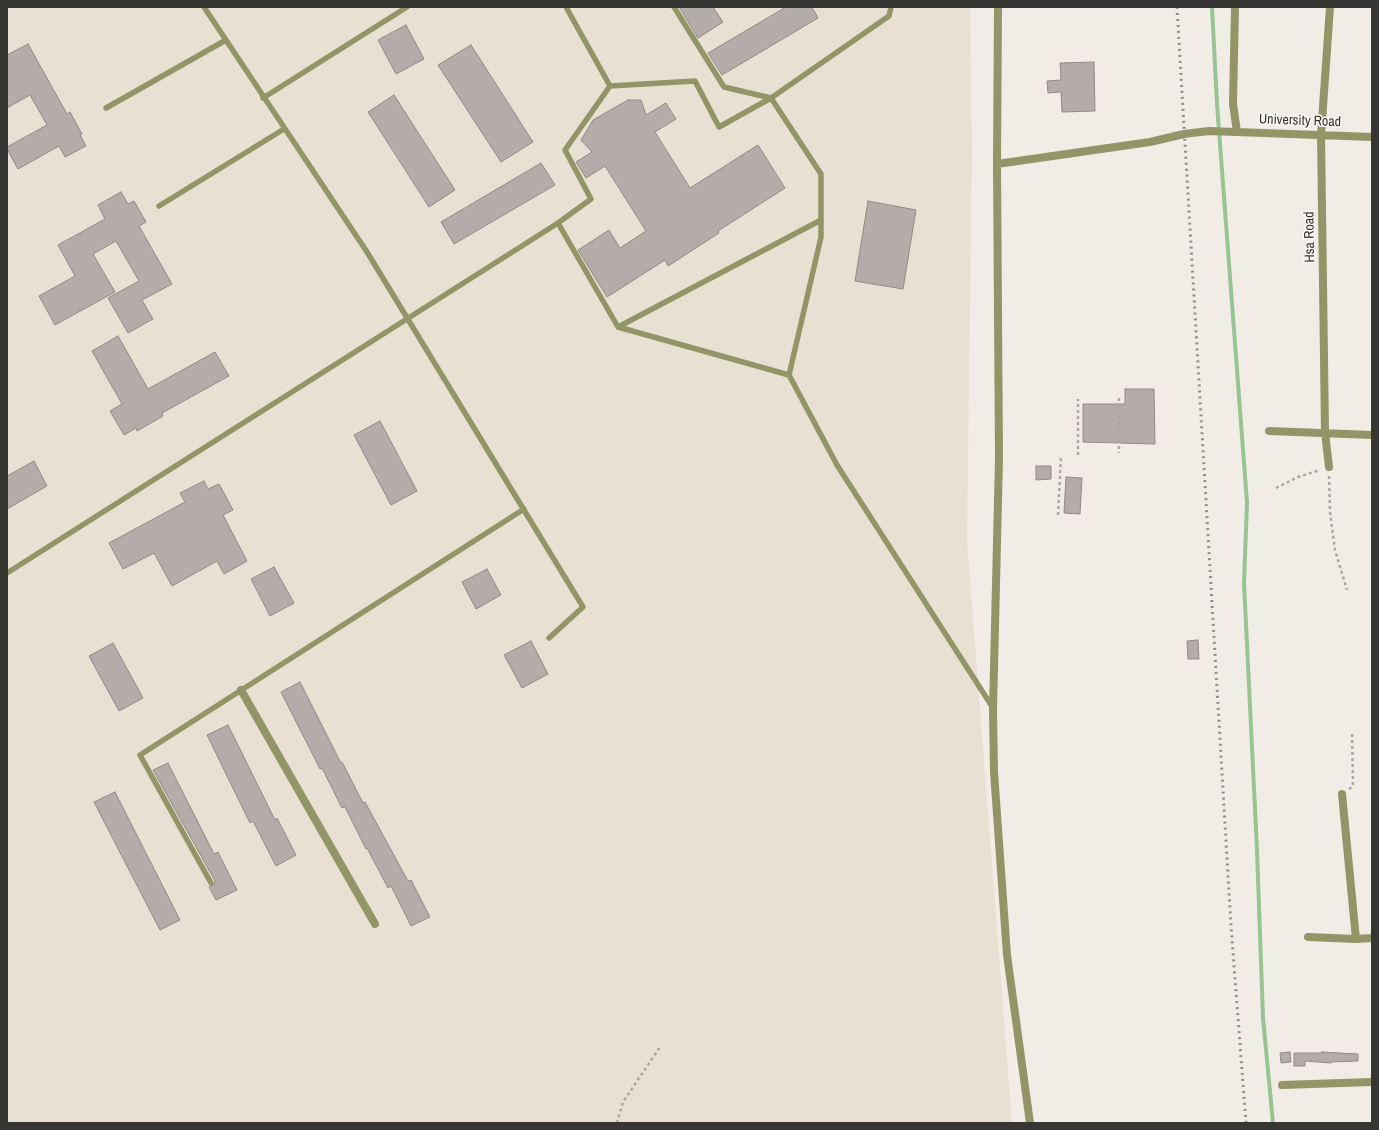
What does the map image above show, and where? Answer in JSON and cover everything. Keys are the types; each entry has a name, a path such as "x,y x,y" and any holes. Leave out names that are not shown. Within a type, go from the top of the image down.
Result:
{"street":[{"path":"998,7 997,164 999,459 993,708 994,772 1007,955 1030,1123"},
{"path":"1235,7 1233,104 1237,132"},
{"name":"Hsa Road","path":"1329,467 1325,433 1321,135 1330,7"},
{"name":"University Road","path":"997,164 1150,142 1184,134 1209,131 1372,137"},
{"path":"1269,431 1372,435"},
{"path":"241,690 375,924"},
{"path":"1342,794 1356,939"},
{"path":"1308,937 1356,939 1372,938"},
{"path":"1282,1085 1372,1082"}],"lane":[{"path":"204,7 263,98 367,252 584,607 549,638"},
{"path":"263,98 407,7"},
{"path":"566,7 610,86"},
{"path":"674,7 724,87 771,98 821,174 821,237 789,375 837,465 993,708"},
{"path":"610,86 695,81 720,127 771,98 889,16 891,7"},
{"path":"106,108 226,40"},
{"path":"7,574 408,320 558,223 591,199 565,150 610,86"},
{"path":"159,206 284,129"},
{"path":"618,327 821,220"},
{"path":"558,223 618,327 789,375"},
{"path":"211,883 140,755 524,509"}],"path":[{"path":"1119,398 1119,452"},
{"path":"1078,399 1078,455"},
{"path":"1058,515 1061,456"},
{"path":"1276,488 1298,477 1329,467 1330,512 1335,550 1347,590"},
{"path":"1342,794 1353,786 1352,732"},
{"path":"617,1123 624,1102 660,1047"}],"shaded area":[{"path":"7,7 970,7 972,152 967,540 1012,1123 7,1123"}],"building":[{"path":"679,7 713,7 723,22 698,38"},
{"path":"786,7 812,7 818,18 722,75 708,53"},
{"path":"406,25 424,59 396,74 378,40"},
{"path":"28,44 67,114 70,112 82,134 80,135 86,146 65,157 59,146 18,169 7,147 47,125 30,95 7,108 7,55"},
{"path":"471,45 533,142 501,162 438,65"},
{"path":"1094,62 1095,111 1062,112 1061,92 1048,93 1047,81 1061,80 1060,63"},
{"path":"394,95 455,190 429,207 368,112"},
{"path":"628,100 641,100 646,115 666,103 676,119 655,132 690,188 758,145 785,188 718,231 719,233 668,266 665,260 607,297 578,250 609,230 620,248 646,231 605,166 586,178 576,162 592,152 581,140 593,120"},
{"path":"541,163 555,185 454,244 441,222"},
{"path":"121,192 128,204 134,201 146,222 139,226 172,284 142,300 153,319 128,333 108,298 139,281 116,241 93,254 115,292 55,325 39,296 75,276 58,245 105,219 98,205"},
{"path":"868,201 916,210 903,289 855,281"},
{"path":"118,336 148,389 215,352 229,376 162,413 163,416 137,431 136,428 124,435 110,411 122,404 92,351"},
{"path":"1125,389 1154,389 1155,444 1083,442 1083,404 1125,404"},
{"path":"380,421 417,491 391,505 354,435"},
{"path":"34,461 47,486 7,509 7,476"},
{"path":"1036,466 1051,466 1051,479 1036,480"},
{"path":"1066,477 1082,478 1080,514 1064,513"},
{"path":"204,481 208,489 219,484 233,510 223,515 247,561 224,574 217,561 172,586 154,553 123,569 109,543 185,502 180,493"},
{"path":"274,567 294,603 270,616 251,579"},
{"path":"487,569 501,595 476,609 462,582"},
{"path":"1198,640 1199,659 1188,659 1187,641"},
{"path":"531,641 548,674 522,688 504,655"},
{"path":"113,643 143,698 119,711 89,656"},
{"path":"300,682 363,803 365,802 408,881 411,880 430,917 411,926 391,886 388,888 345,807 342,808 322,768 320,769 281,692"},
{"path":"228,725 275,820 277,818 296,855 276,866 253,821 250,823 207,735"},
{"path":"168,763 214,854 218,852 237,890 216,900 209,887 214,885 215,881 153,770"},
{"path":"115,792 180,920 160,930 94,802"},
{"path":"1290,1052 1291,1062 1281,1063 1280,1053"},
{"path":"1322,1052 1358,1054 1358,1061 1331,1063 1305,1061 1305,1066 1294,1066 1294,1053"}],"waterway":[{"path":"1212,7 1217,104 1247,503 1244,583 1257,850 1263,1018 1273,1123"}],"railway":[{"path":"1177,7 1231,926 1246,1123"}]}
